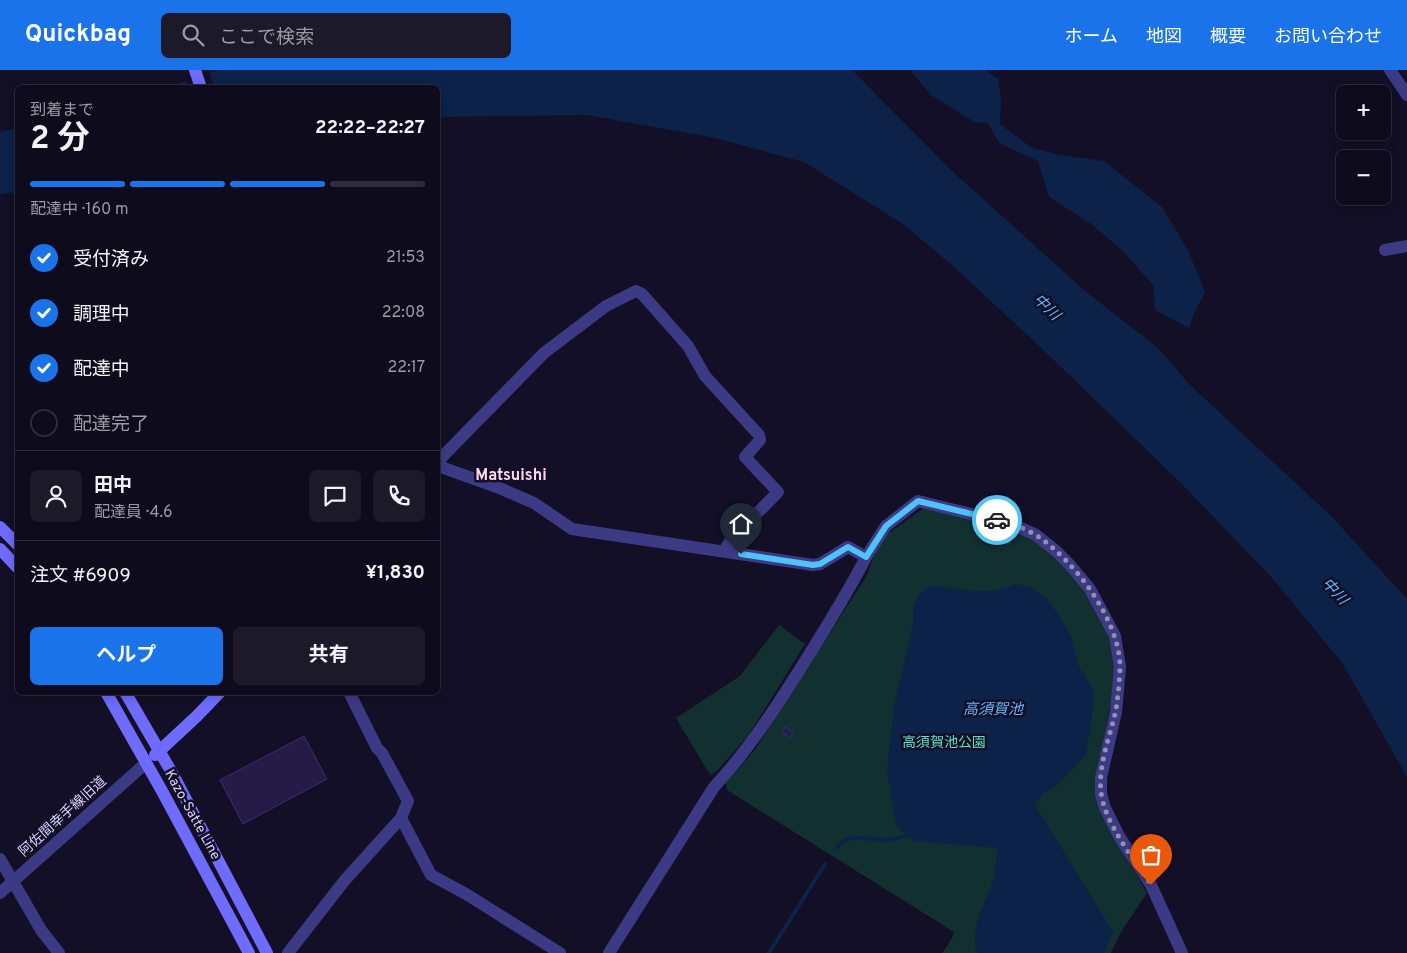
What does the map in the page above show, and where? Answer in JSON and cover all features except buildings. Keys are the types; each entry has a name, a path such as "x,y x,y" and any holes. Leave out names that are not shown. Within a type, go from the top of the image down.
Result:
{"main road":[{"path":"195,70 200,85"},
{"path":"0,527 15,542"},
{"path":"0,549 15,565"},
{"name":"Kazo-Satte Line","path":"108,695 249,953"},
{"name":"Kazo-Satte Line","path":"127,695 160,751 267,953"},
{"path":"146,763 217,695"}],"street":[{"path":"1390,70 1407,96"},
{"path":"1385,250 1407,246"},
{"path":"440,461 442,456 544,353 606,306 636,291 642,294 688,346 705,376 759,435 760,440 746,457 778,492 730,541 724,551"},
{"path":"440,467 497,487 534,503 572,529 813,565 820,564 848,547 866,557"},
{"path":"610,953 714,787 731,769 760,730 846,594 866,557 886,526 918,501 1008,523 1036,535 1056,551 1090,589 1115,636 1120,667 1116,712 1100,778 1101,794 1105,808 1119,836 1151,885 1182,953"},
{"path":"288,953 345,880 401,818 408,801 382,753 377,748 350,695"},
{"name":"阿佐間幸手線旧道","path":"0,893 146,763"},
{"path":"401,818 431,875 466,894 560,953"},
{"path":"0,859 41,930 59,953"}],"green space":[{"name":"高須賀池公園","path":"925,507 1016,530 1029,536 1053,554 1080,582 1107,630 1115,665 1113,692 1097,774 1101,811 1147,893 1121,932 1111,953 942,953 954,932 727,790 726,783 756,748 866,577 874,556 886,535"},
{"path":"779,625 805,644 748,736 716,772 710,775 676,718 740,676"}],"water":[{"name":"中川","path":"219,70 852,70 952,171 1085,291 1158,348 1189,384 1332,517 1407,599 1407,777 1343,664 1273,579 1182,484 953,266 903,224 804,162 715,138 587,115 440,117 440,85 174,85"},
{"path":"910,70 985,70 998,79 1001,99 1000,124 1032,148 1060,155 1104,161 1162,207 1188,250 1205,292 1194,313 1189,328 1155,310 1153,285 1121,249 1091,224 1049,197 1038,161 999,143 987,122 976,123 931,95"},
{"path":"15,128 15,192 0,194 0,132"},
{"name":"高須賀池","path":"1016,584 1031,588 1045,597 1062,620 1072,639 1078,665 1094,691 1090,734 1086,744 1087,754 1054,788 1044,792 1035,805 1113,932 1104,953 977,953 975,933 994,876 998,848 915,841 896,825 887,771 894,705 913,625 913,609 919,594 932,585 985,591 1006,588"}],"pier":[{"path":"209,71 213,85 187,85 185,78"}],"waterway":[{"path":"837,848 847,839 891,840 907,836"},
{"path":"769,953 825,864"}],"way so far":[{"path":"997,520 1036,535 1056,551 1090,589 1115,636 1120,667 1116,712 1100,778 1101,794 1105,808 1119,836 1151,885"}],"district":[{"name":"Matsuishi","path":"511,476"}],"route":[{"path":"741,554 813,565 820,564 848,547 866,557 886,526 918,501 997,520"}]}
